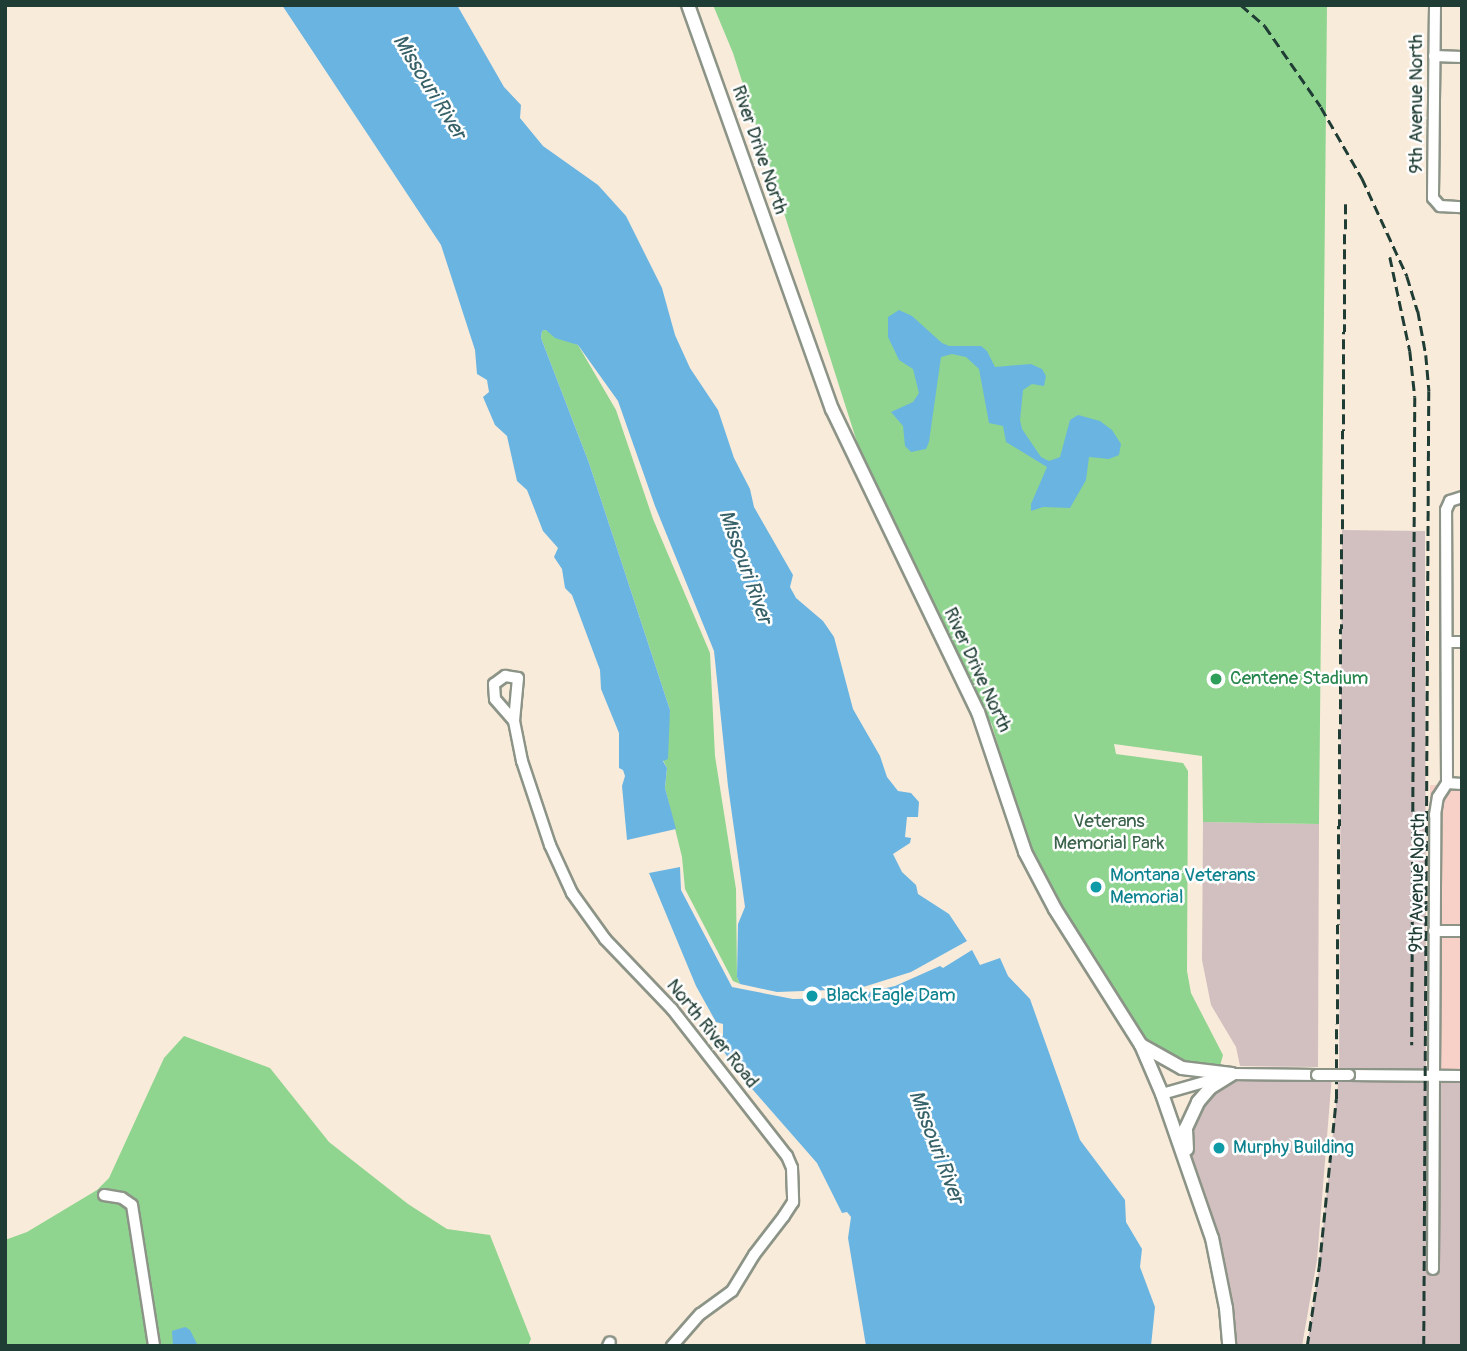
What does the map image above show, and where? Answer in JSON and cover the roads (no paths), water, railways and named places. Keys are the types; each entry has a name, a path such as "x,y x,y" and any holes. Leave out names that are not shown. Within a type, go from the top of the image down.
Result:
{"main road":[{"name":"River Drive North","path":"688,5 832,409 978,712 1025,852 1055,909 1141,1045 1161,1094 1188,1163 1215,1250 1226,1308 1229,1346"},
{"path":"1141,1045 1182,1068 1232,1073"},
{"path":"1188,1163 1186,1128 1190,1116 1210,1088 1232,1073"}],"street":[{"name":"9th Avenue North","path":"1435,5 1435,203 1462,207"},
{"path":"1434,56 1462,57"},
{"name":"9th Avenue North","path":"1433,1269 1435,815 1438,797 1447,783 1446,510 1450,501 1462,497"},
{"path":"1447,642 1462,642"},
{"name":"North River Road","path":"514,721 536,804 572,893 605,939 677,1016 787,1156 792,1168 793,1202 784,1216 754,1255 732,1292 700,1314 672,1346"},
{"path":"1447,783 1462,783"},
{"path":"1434,931 1462,931"},
{"path":"1161,1094 1232,1073 1462,1076"},
{"path":"104,1195 122,1198 132,1205 154,1346"}],"water":[{"name":"Missouri River","path":"282,5 457,5 504,87 521,105 520,118 543,146 598,185 626,216 662,288 675,335 690,368 718,410 734,458 750,489 754,507 793,575 790,587 796,598 823,621 834,637 853,709 880,756 887,777 898,791 911,793 919,802 918,817 907,817 905,837 911,838 910,843 893,854 902,872 916,885 918,894 949,914 967,941 911,972 857,989 777,992 740,984 737,977 738,924 745,907 728,786 714,651 655,506 618,401 578,345 555,338 546,330 542,331 541,338 589,463 670,710 668,759 663,761 667,768 665,788 676,829 627,840 622,786 625,776 619,768 619,733 601,689 600,670 572,595 565,588 562,569 554,557 558,548 543,531 527,490 517,481 507,436 495,425 483,397 489,392 487,380 477,374 475,350 441,245"},
{"path":"899,310 912,316 942,343 949,346 981,346 987,351 995,367 1031,364 1042,369 1046,376 1044,386 1032,384 1023,390 1020,420 1022,429 1041,457 1049,461 1060,457 1070,420 1078,415 1100,421 1112,430 1121,444 1119,455 1109,459 1089,457 1086,480 1070,508 1043,507 1031,511 1031,504 1047,467 1006,442 1003,426 989,423 979,369 966,357 952,354 941,357 929,442 926,449 911,452 905,446 903,426 891,412 913,402 919,393 913,369 899,360 888,337 888,317"},
{"name":"Missouri River","path":"680,867 681,890 732,987 793,999 842,998 895,986 940,966 943,968 972,950 980,965 1000,958 1008,976 1030,999 1080,1140 1125,1200 1126,1222 1142,1249 1140,1267 1155,1307 1151,1346 866,1346 848,1238 851,1217 847,1212 842,1213 817,1163 739,1074 716,1040 723,1036 723,1024 716,1022 696,986 649,873"},
{"path":"185,1327 190,1330 198,1346 173,1346 172,1331"}],"railway":[{"path":"1241,5 1265,26 1321,107 1362,178 1407,276 1418,311 1426,355 1429,391 1424,1346"},
{"path":"1307,1346 1319,1267 1336,1099 1345,203"},
{"path":"1390,257 1410,351 1415,397 1412,1045"}],"place":[{"name":"Centene Stadium","path":"1216,679"},
{"name":"Montana Veterans Memorial","path":"1096,887"},
{"name":"Black Eagle Dam","path":"812,996"},
{"name":"Murphy Building","path":"1219,1148"}],"park label":[{"name":"Veterans Memorial Park","path":"1109,833"}]}
